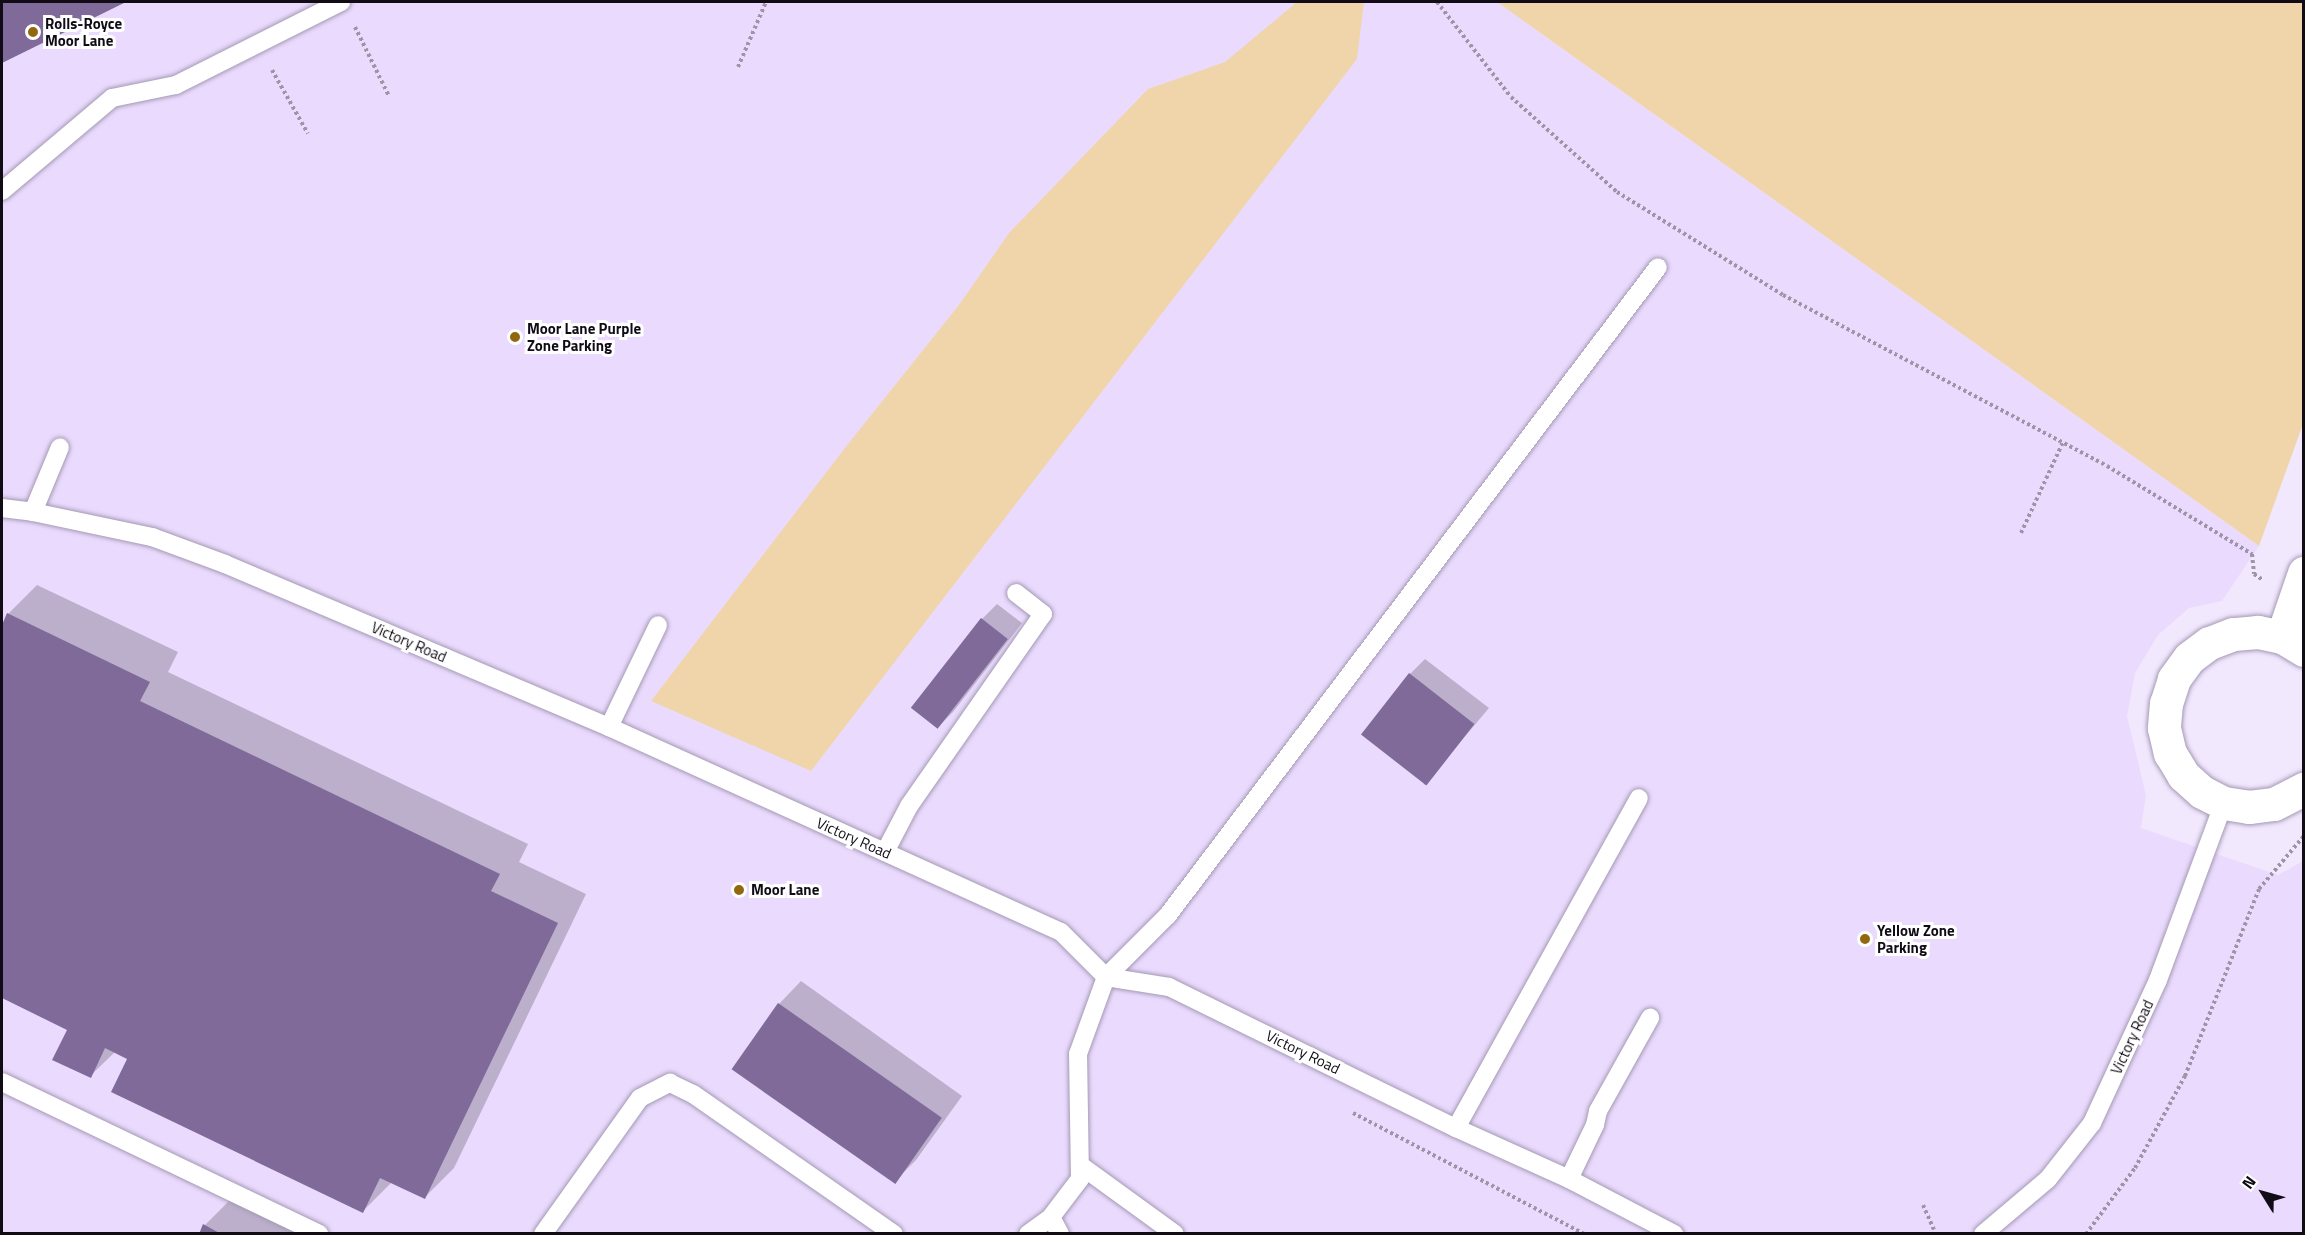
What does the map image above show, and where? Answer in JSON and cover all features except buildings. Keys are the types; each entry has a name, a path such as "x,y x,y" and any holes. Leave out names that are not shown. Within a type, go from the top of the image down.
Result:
{"street":[{"path":"2298,588 2293,643 2258,632 2233,634 2209,643 2184,665 2174,679 2166,703 2164,728 2170,753 2183,775 2224,803 2249,807 2274,804 2304,789"}],"lane":[{"path":"2,191 112,98 176,85 341,2"},
{"path":"1028,1233 1051,1217 1080,1179 1078,1054 1106,977 1168,915 1658,267"},
{"path":"33,512 60,447"},
{"name":"Victory Road","path":"2,508 33,512 152,537 225,564 609,727 1061,932 1106,977 1169,987 1456,1128 1569,1179 1674,1233"},
{"path":"885,852 909,806 1043,614 1016,593"},
{"path":"609,727 658,625"},
{"path":"1456,1128 1639,798"},
{"name":"Victory Road","path":"1983,1233 2048,1179 2092,1123 2158,980 2224,803"},
{"path":"1569,1179 1595,1125 1598,1111 1650,1018"},
{"path":"2,1082 319,1233"},
{"path":"543,1233 640,1098 670,1083 693,1094 894,1233"},
{"path":"1080,1165 1175,1233"},
{"path":"1051,1217 1060,1233"}],"path":[{"path":"738,67 766,2"},
{"path":"1437,2 1511,97 1617,192 1783,295 2063,442 2252,554 2254,574 2298,588"},
{"path":"353,23 389,96"},
{"path":"257,43 308,134"},
{"path":"2021,533 2063,442"},
{"path":"2086,1233 2135,1168 2185,1076 2259,889 2304,836"},
{"path":"1923,1205 1936,1233"}],"shaded area":[{"path":"2,2 1497,2 2259,546 2222,601 2189,608 2158,635 2135,673 2127,716 2146,795 2141,828 2278,875 2303,861 2303,1233 2,1234"},
{"path":"1297,2 1364,2 1357,59 811,771 651,701 848,444 959,305 1009,233 1148,89 1225,62"},
{"path":"1497,2 2303,2 2303,424 2259,546"}],"place":[{"name":"Rolls-Royce Moor Lane","path":"33,32"},
{"name":"Moor Lane Purple Zone Parking","path":"515,337"},
{"name":"Moor Lane","path":"739,890"},
{"name":"Yellow Zone Parking","path":"1865,939"}]}
